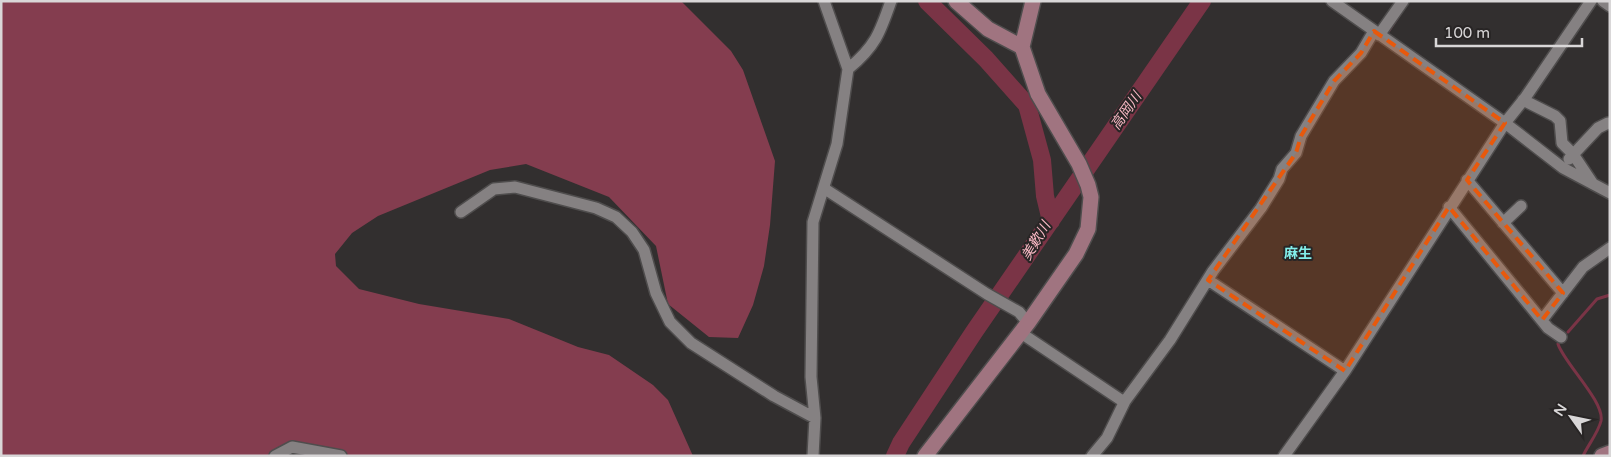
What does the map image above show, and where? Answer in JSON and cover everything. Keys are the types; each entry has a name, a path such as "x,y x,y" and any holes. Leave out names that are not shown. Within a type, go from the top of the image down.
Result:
{"street":[{"path":"814,456 815,418 810,376 813,222 825,189 837,144 848,69 824,1"},
{"path":"848,69 867,54 875,42 891,1"},
{"path":"956,1 988,29 1022,47"},
{"path":"925,456 1076,254 1088,229 1091,197 1079,164 1038,94 1022,47 1032,1"},
{"path":"1332,1 1505,122 1561,167 1610,194"},
{"path":"1092,456 1107,438 1124,402 1170,340 1208,280 1261,208 1279,179 1282,169 1296,153 1301,136 1334,81 1361,53 1403,1"},
{"path":"1284,456 1345,371 1505,122 1523,100 1591,1"},
{"path":"1603,1 1610,6"},
{"path":"1523,100 1555,116 1560,122 1562,143 1573,154 1594,186"},
{"path":"1561,167 1598,128 1608,123"},
{"path":"1467,180 1562,293"},
{"path":"461,212 494,188 514,188 578,202 616,217 632,232 644,250 656,292 670,322 691,344 774,396 815,418"},
{"path":"825,189 987,294 1124,402"},
{"path":"1503,223 1521,206"},
{"path":"1449,207 1542,320 1560,337"},
{"path":"1542,320 1583,268 1610,248"},
{"path":"1208,280 1345,371"},
{"path":"275,456 292,447 341,456"},
{"path":"1602,456 1610,453"}],"highlighted area":[{"path":"1374,31 1505,123 1467,180 1563,293 1542,320 1449,207 1345,371 1208,280 1296,153 1301,136 1334,81 1361,53"}],"shaded area":[{"path":"1,1 681,1 731,51 743,70 775,161 770,225 764,266 753,305 738,338 709,337 668,304 656,246 609,197 526,164 490,170 378,216 352,233 335,254 336,266 359,289 419,304 509,319 578,347 609,355 653,385 668,400 693,456 345,456 286,448 269,456 1,456"}],"waterway":[{"name":"美歎川","path":"927,1 986,59 1027,105 1042,160 1045,196 1051,221"},
{"name":"美歎川","path":"895,456 901,443 974,332 1202,1"},
{"path":"1388,32 1400,14"},
{"path":"1568,332 1597,299 1610,295"},
{"path":"1558,344 1591,393 1601,413 1600,425 1583,456"}],"district":[{"name":"麻生","path":"1298,253"}],"water label":[{"name":"高岡川","path":"1126,111"}]}
